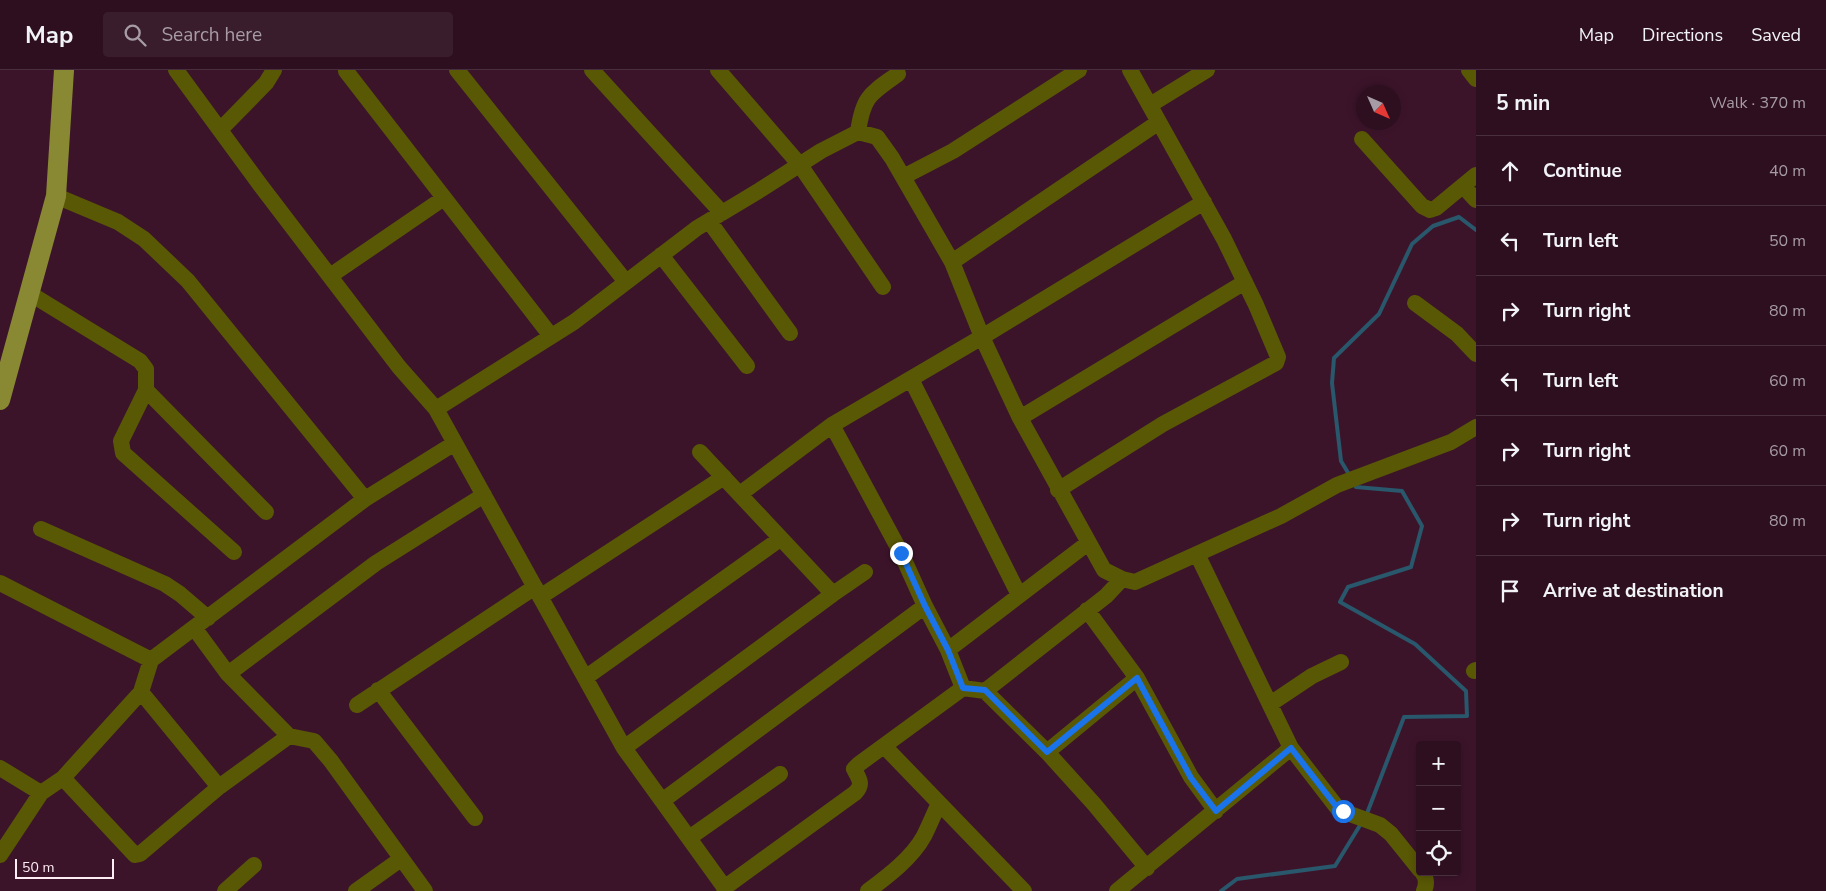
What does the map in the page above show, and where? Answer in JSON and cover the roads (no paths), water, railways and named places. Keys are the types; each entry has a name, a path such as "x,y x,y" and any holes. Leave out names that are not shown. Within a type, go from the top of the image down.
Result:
{"main road":[{"path":"0,400 56,196 64,70"}],"street":[{"path":"176,70 399,367 436,409 624,748 726,889 855,793 860,784 854,769 855,767 963,688 985,690 1047,752 1094,804 1147,868"},
{"path":"220,130 266,83 274,70"},
{"path":"456,70 626,282"},
{"path":"592,70 716,217 790,333"},
{"path":"718,70 800,165 883,287"},
{"path":"903,177 953,152 1079,70"},
{"path":"1058,490 1163,424 1276,363 1278,357 1224,239 1130,70"},
{"path":"1150,105 1207,70"},
{"path":"346,71 551,336"},
{"path":"858,132 861,110 866,99 899,71"},
{"path":"952,262 1159,122"},
{"path":"436,409 574,322 697,228 858,132 877,137 903,177 952,262 982,337 1020,418 1058,490 1104,570 1135,582 1282,516 1337,485 1450,442 1476,427"},
{"path":"1362,139 1422,206 1430,210 1436,208 1470,180 1476,200"},
{"path":"56,196 118,222 131,230 144,239 188,281 365,499"},
{"path":"330,276 444,198"},
{"path":"740,494 832,425 982,337 1204,202"},
{"path":"661,255 747,366"},
{"path":"1020,418 1245,282"},
{"path":"29,293 140,361 146,369 146,390 121,441 123,453 234,552"},
{"path":"1415,303 1457,334 1476,354"},
{"path":"911,379 1020,595"},
{"path":"146,390 266,512"},
{"path":"832,425 901,553 925,606 948,650 963,688"},
{"path":"0,855 41,792 63,778 141,692 151,660 195,629 365,499 455,442"},
{"path":"700,452 833,594"},
{"path":"357,705 378,690 724,477"},
{"path":"228,674 376,564 484,495"},
{"path":"41,529 165,584 208,618"},
{"path":"585,678 780,539"},
{"path":"948,650 1088,543"},
{"path":"1197,554 1291,748 1339,810 1380,825 1391,834 1416,865"},
{"path":"624,748 865,572"},
{"path":"985,690 1106,596 1122,578"},
{"path":"0,582 151,660"},
{"path":"662,801 925,606"},
{"path":"1087,610 1137,678 1191,778 1216,811"},
{"path":"195,629 228,674 289,736 314,741 331,761 425,891"},
{"path":"1270,704 1312,676 1342,662"},
{"path":"1047,752 1137,678"},
{"path":"378,690 476,818"},
{"path":"141,692 219,787"},
{"path":"63,778 135,855 140,854 219,787 289,736"},
{"path":"884,746 1024,891"},
{"path":"1117,891 1291,748"},
{"path":"0,768 41,792"},
{"path":"689,838 780,774"},
{"path":"868,891 913,852 923,837 939,804"},
{"path":"356,891 401,859"},
{"path":"224,891 254,865"},
{"path":"1424,876 1426,886 1424,891"}],"waterway":[{"path":"1350,476 1341,461 1332,383 1334,358 1379,314 1412,244 1433,226 1459,217 1476,230"},
{"path":"1353,482 1356,487 1402,491 1422,526 1411,567 1348,587 1340,602 1415,644 1466,691 1467,716 1404,717 1366,816"},
{"path":"1221,891 1237,879 1335,866 1362,822"}]}
